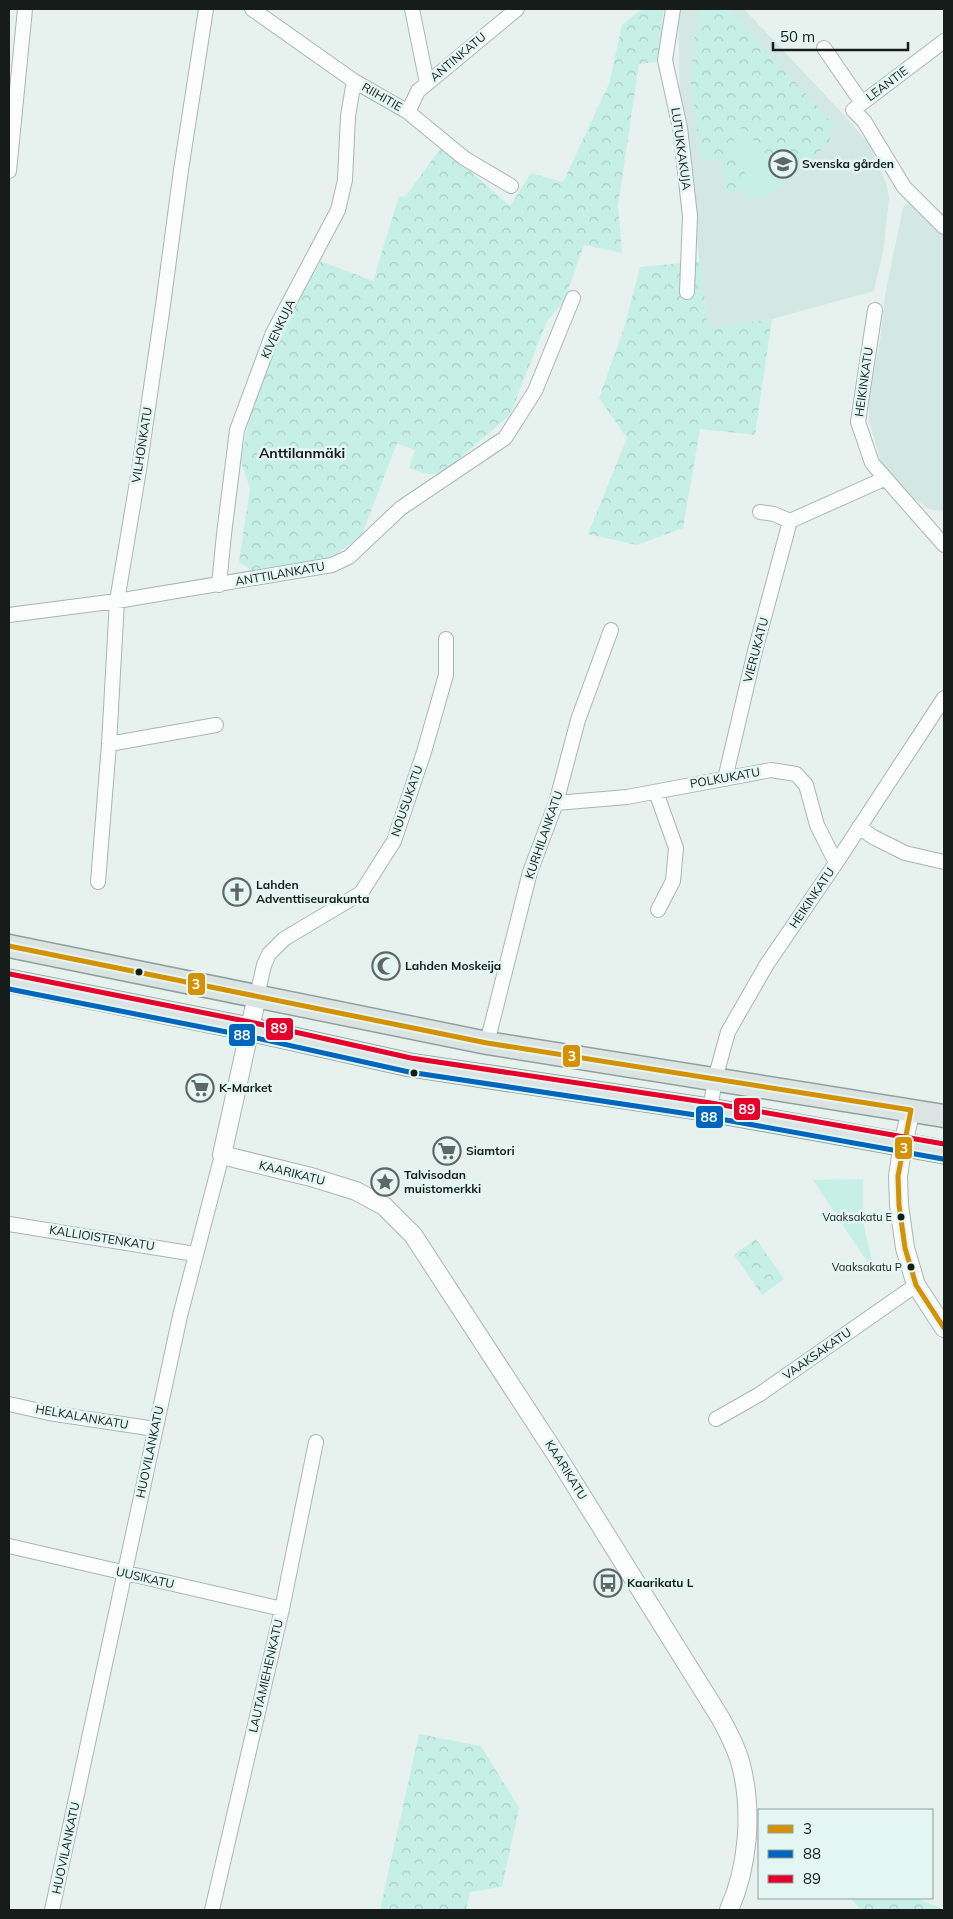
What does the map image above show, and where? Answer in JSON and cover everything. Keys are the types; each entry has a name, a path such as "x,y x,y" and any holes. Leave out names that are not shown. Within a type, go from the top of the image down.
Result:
{"main road":[{"path":"9,946 487,1043 944,1116"},
{"path":"9,980 249,1029 410,1065 710,1110 944,1152"}],"street":[{"path":"9,171 25,9"},
{"name":"VILHONKATU","path":"98,882 109,744 117,601 139,470 181,170 206,9"},
{"name":"RIIHITIE","path":"252,9 354,81 408,112 464,158 511,186"},
{"path":"412,9 427,83"},
{"name":"ANTINKATU","path":"408,112 418,90 517,9"},
{"name":"LUTUKKAKUJA","path":"673,9 665,60 680,128 690,216 687,292"},
{"name":"LEANTIE","path":"858,106 944,41"},
{"path":"824,48 858,106 864,121 904,187 944,227"},
{"name":"KIVENKUJA","path":"219,585 237,430 273,333 338,210 345,180 348,116 354,81"},
{"name":"ANTTILANKATU","path":"9,615 219,585 332,565 349,557 401,508 505,438 535,391 573,298"},
{"name":"HEIKINKATU","path":"875,310 858,422 872,463 884,478 942,536"},
{"path":"760,512 774,514 790,521 884,478"},
{"name":"VIERUKATU","path":"725,779 755,651 790,521"},
{"name":"KURHILANKATU","path":"487,1043 530,872 556,804 578,720 611,630"},
{"name":"NOUSUKATU","path":"257,996 264,965 269,954 284,939 361,894 394,841 424,752 446,675 446,640"},
{"name":"HEIKINKATU","path":"710,1110 715,1079 726,1039 766,964 836,863 944,698"},
{"path":"109,744 216,724"},
{"name":"POLKUKATU","path":"556,804 627,797 771,770 796,774 806,786 817,825 836,863"},
{"path":"656,792 676,848 672,881 658,910"},
{"path":"859,827 873,837 905,853 944,862"},
{"name":"HUOVILANKATU","path":"52,1910 180,1316 222,1156 257,996"},
{"path":"911,1110 898,1176 898,1205 905,1248 916,1285 944,1328"},
{"name":"KAARIKATU","path":"222,1156 311,1177 356,1191 384,1206 413,1236 557,1456 722,1719 734,1744 741,1765 745,1790 746,1841 738,1884 729,1910"},
{"name":"KALLIOISTENKATU","path":"9,1224 195,1254"},
{"name":"VAAKSAKATU","path":"716,1419 760,1394 916,1285"},
{"name":"HELKALANKATU","path":"9,1404 49,1413 155,1430"},
{"name":"LAUTAMIEHENKATU","path":"212,1910 282,1609 316,1442"},
{"name":"UUSIKATU","path":"9,1546 282,1609"}],"shaded area":[{"name":"Svenska gården","path":"678,9 744,9 870,145 886,183 889,197 884,247 874,291 772,319 708,329 680,111"},
{"path":"912,202 918,204 944,234 944,510 941,511 929,509 913,498 881,462 869,421 869,397 880,341 885,295 903,208"}],"green space":[{"path":"642,9 664,9 662,22 664,61 639,64 618,206 622,253 584,245 564,301 547,321 510,415 452,465 436,474 426,474 409,468 415,450 397,443 362,535 332,558 251,570 239,562 250,488 241,462 252,402 287,320 321,261 373,281 399,196 405,197 442,146 510,206 531,173 563,182 609,84 622,25"},
{"path":"701,9 729,9 833,124 829,143 789,178 742,128 732,134 753,197 740,189 725,194 722,162 701,159 691,84 694,40"},
{"path":"741,128 789,178 777,189 764,196 753,197 732,134"},
{"path":"700,261 708,328 772,319 755,435 700,429 683,528 637,545 588,534 627,438 599,398 624,328 640,267"},
{"path":"863,1179 863,1221 874,1272 813,1180"},
{"path":"756,1239 784,1279 762,1295 734,1255"},
{"path":"419,1734 481,1746 519,1808 502,1887 470,1892 466,1910 380,1910"},
{"path":"852,1899 919,1899 944,1910 860,1910"}],"transit line":[{"name":"3","path":"9,946 487,1043 911,1110 898,1176 899,1205 905,1248 916,1285 944,1328"},
{"name":"89","path":"10,974 250,1022 411,1058 711,1103 944,1144"},
{"name":"88","path":"9,989 247,1036 409,1072 709,1117 943,1159"}],"place":[{"name":"Svenska gården","path":"783,164"},
{"name":"Lahden Adventtiseurakunta","path":"237,892"},
{"name":"Lahden Moskeija","path":"386,966"},
{"name":"K-Market","path":"200,1088"},
{"name":"Siamtori","path":"447,1151"},
{"name":"Talvisodan muistomerkki","path":"385,1182"},
{"name":"Vaaksakatu E","path":"901,1217"},
{"name":"Vaaksakatu P","path":"911,1267"},
{"name":"Kaarikatu L","path":"608,1583"}],"district":[{"name":"Anttilanmäki","path":"302,453"}]}
